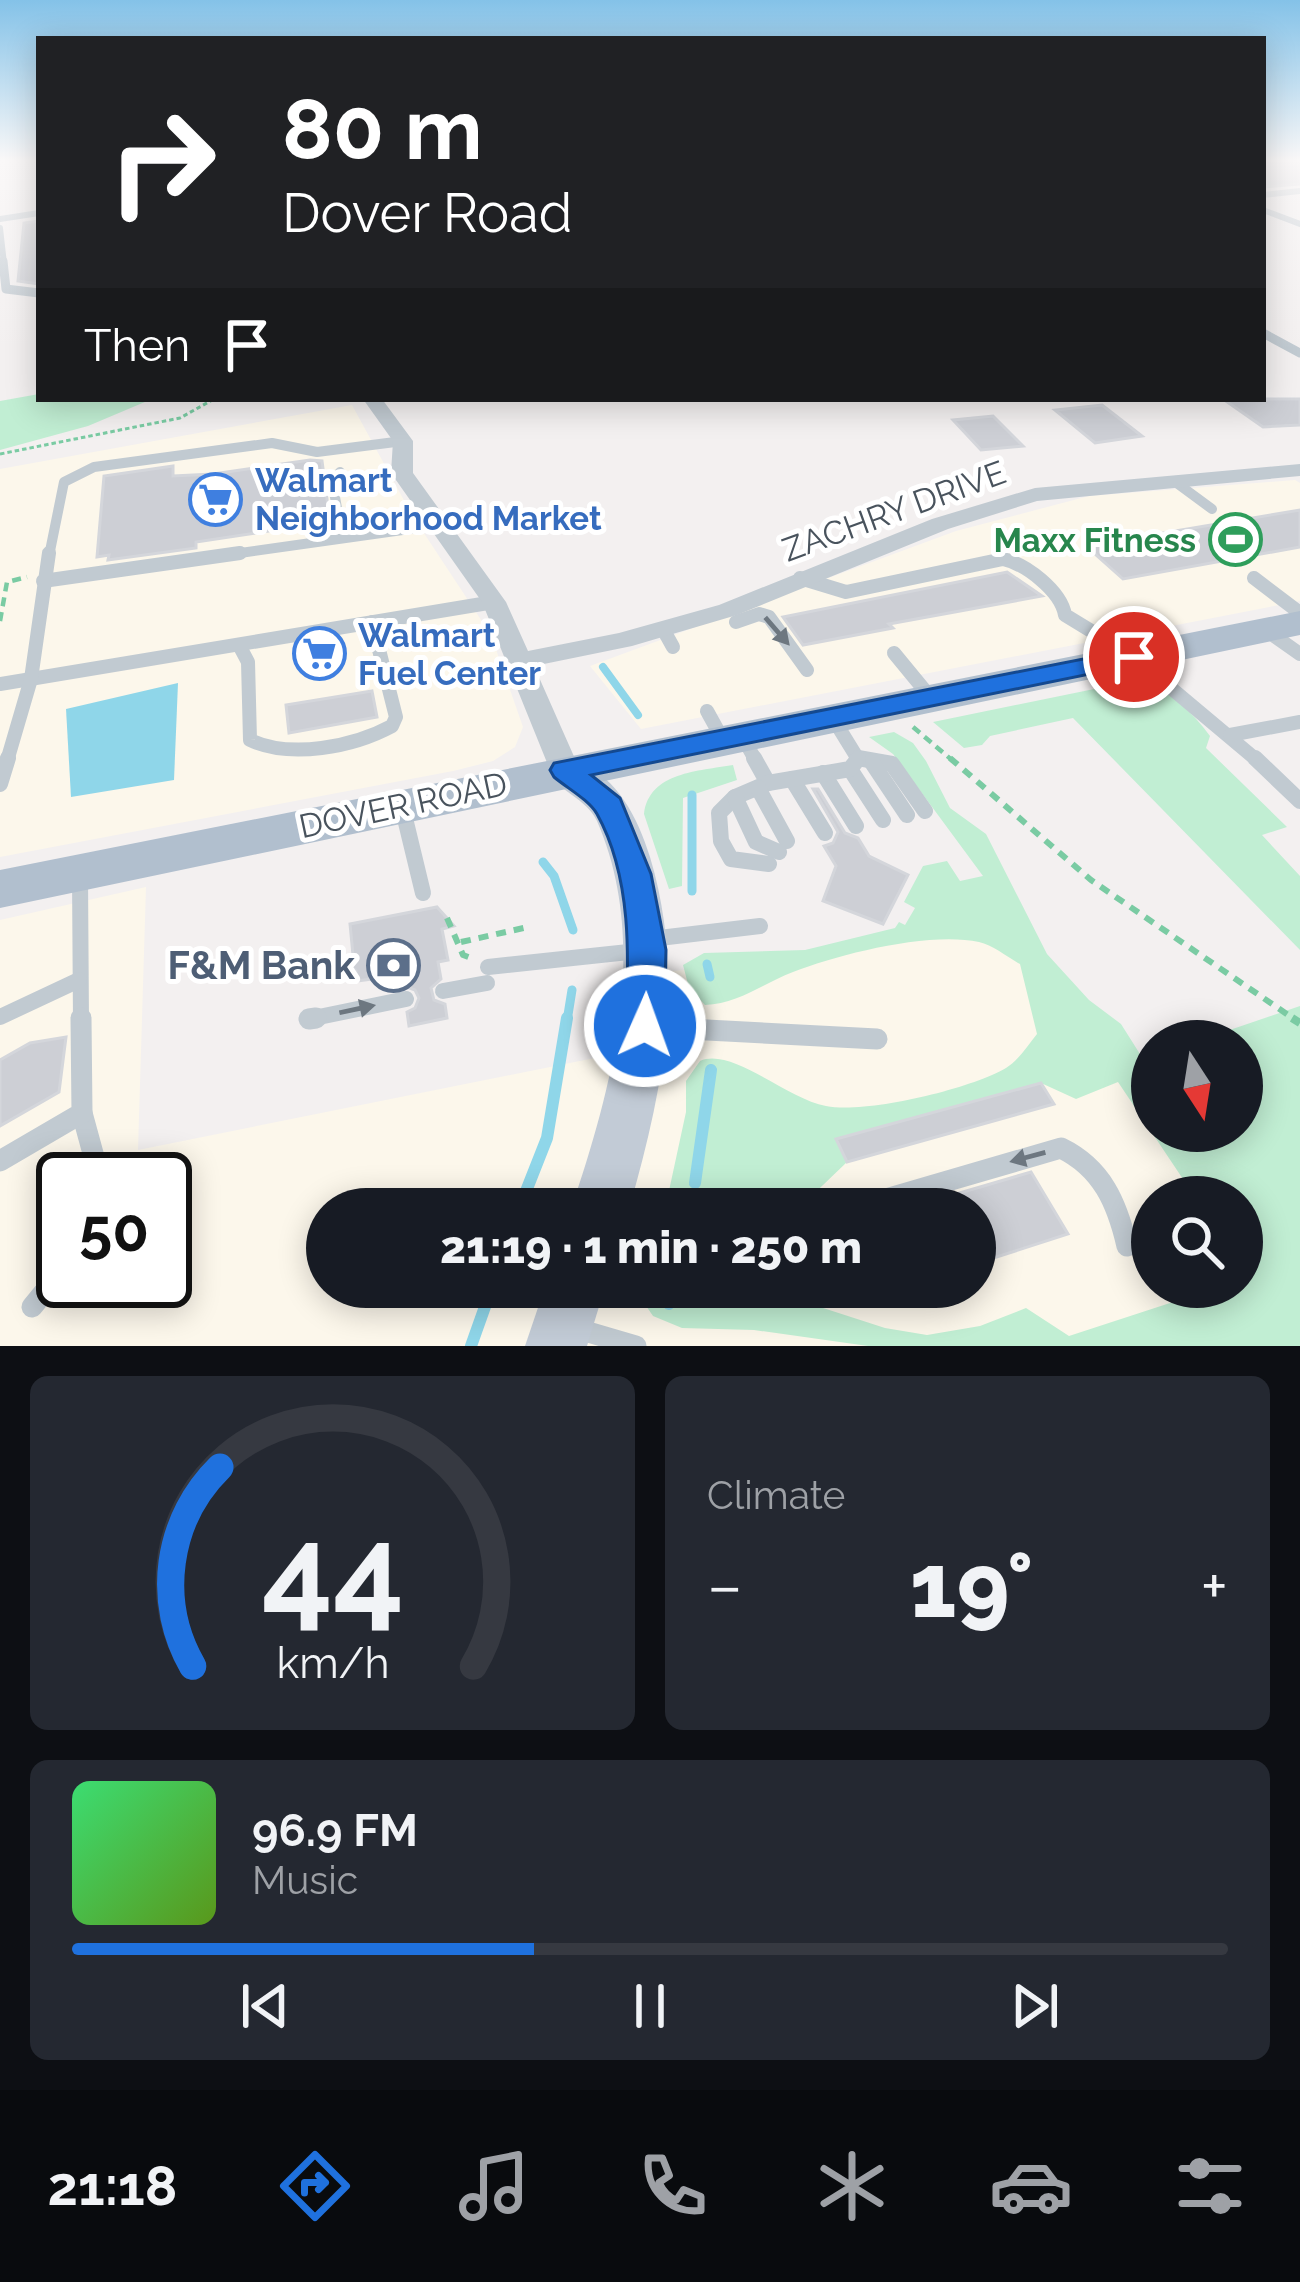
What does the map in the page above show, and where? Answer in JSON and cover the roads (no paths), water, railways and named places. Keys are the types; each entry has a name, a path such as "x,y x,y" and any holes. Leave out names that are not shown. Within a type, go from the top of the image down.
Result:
{"main road":[{"name":"DOVER ROAD","path":"0,889 565,770 724,729 832,717 1291,630"},
{"path":"565,770 609,806 634,874 647,945 645,1026 622,1140 607,1188"}],"street":[{"path":"374,402 403,441 403,472 494,602 565,770"},
{"name":"ZACHRY DRIVE","path":"520,661 668,638 800,578 1015,500 1300,470"}],"lane":[{"path":"0,224 6,289 36,293"},
{"path":"1266,335 1300,353"},
{"path":"0,784 31,680 43,581 64,482 72,475 94,467 272,443 317,452 403,441"},
{"path":"340,472 332,481 340,524 350,537"},
{"path":"1174,481 1212,509"},
{"path":"43,581 438,525"},
{"path":"800,578 846,592 994,560 1021,563 1064,604 1065,615 1134,657 1230,735 1300,801"},
{"path":"1254,578 1291,630"},
{"path":"0,684 494,602"},
{"path":"736,622 759,614 769,617 807,670"},
{"path":"239,645 248,662 250,740 265,750 287,751 379,733 392,726 396,717 372,622"},
{"path":"894,653 911,702"},
{"path":"832,717 860,763 884,820"},
{"path":"1230,735 1300,722"},
{"path":"724,729 763,785 779,852"},
{"path":"860,763 907,815"},
{"path":"779,852 730,859 721,841 719,813 735,797 763,785 860,763 892,764 925,812"},
{"path":"823,773 856,826"},
{"path":"792,779 825,833"},
{"path":"735,797 756,842 779,852"},
{"path":"402,806 423,893"},
{"path":"80,871 82,1113 95,1152"},
{"path":"443,991 488,975 760,926"},
{"path":"0,1018 80,980"},
{"path":"309,1019 406,999"},
{"path":"645,1026 877,1040"},
{"path":"0,1161 82,1113"},
{"path":"924,1188 1061,1148 1082,1157 1106,1184 1120,1211 1127,1246"},
{"path":"32,1307 36,1302"},
{"path":"565,1319 637,1346"}],"water":[{"path":"178,683 174,780 71,797 66,709"}],"waterway":[{"path":"603,667 638,715"},
{"path":"692,795 692,891"},
{"path":"543,862 554,876 573,930"},
{"path":"707,964 710,977"},
{"path":"567,1021 572,990"},
{"path":"527,1188 547,1138 567,1018"},
{"path":"695,1183 711,1070"},
{"path":"471,1346 485,1308"}],"place":[{"name":"Walmart Neighborhood Market","path":"216,499"},
{"name":"Maxx Fitness","path":"1235,540"},
{"name":"Walmart Fuel Center","path":"319,654"},
{"name":"F&M Bank","path":"394,965"}]}
